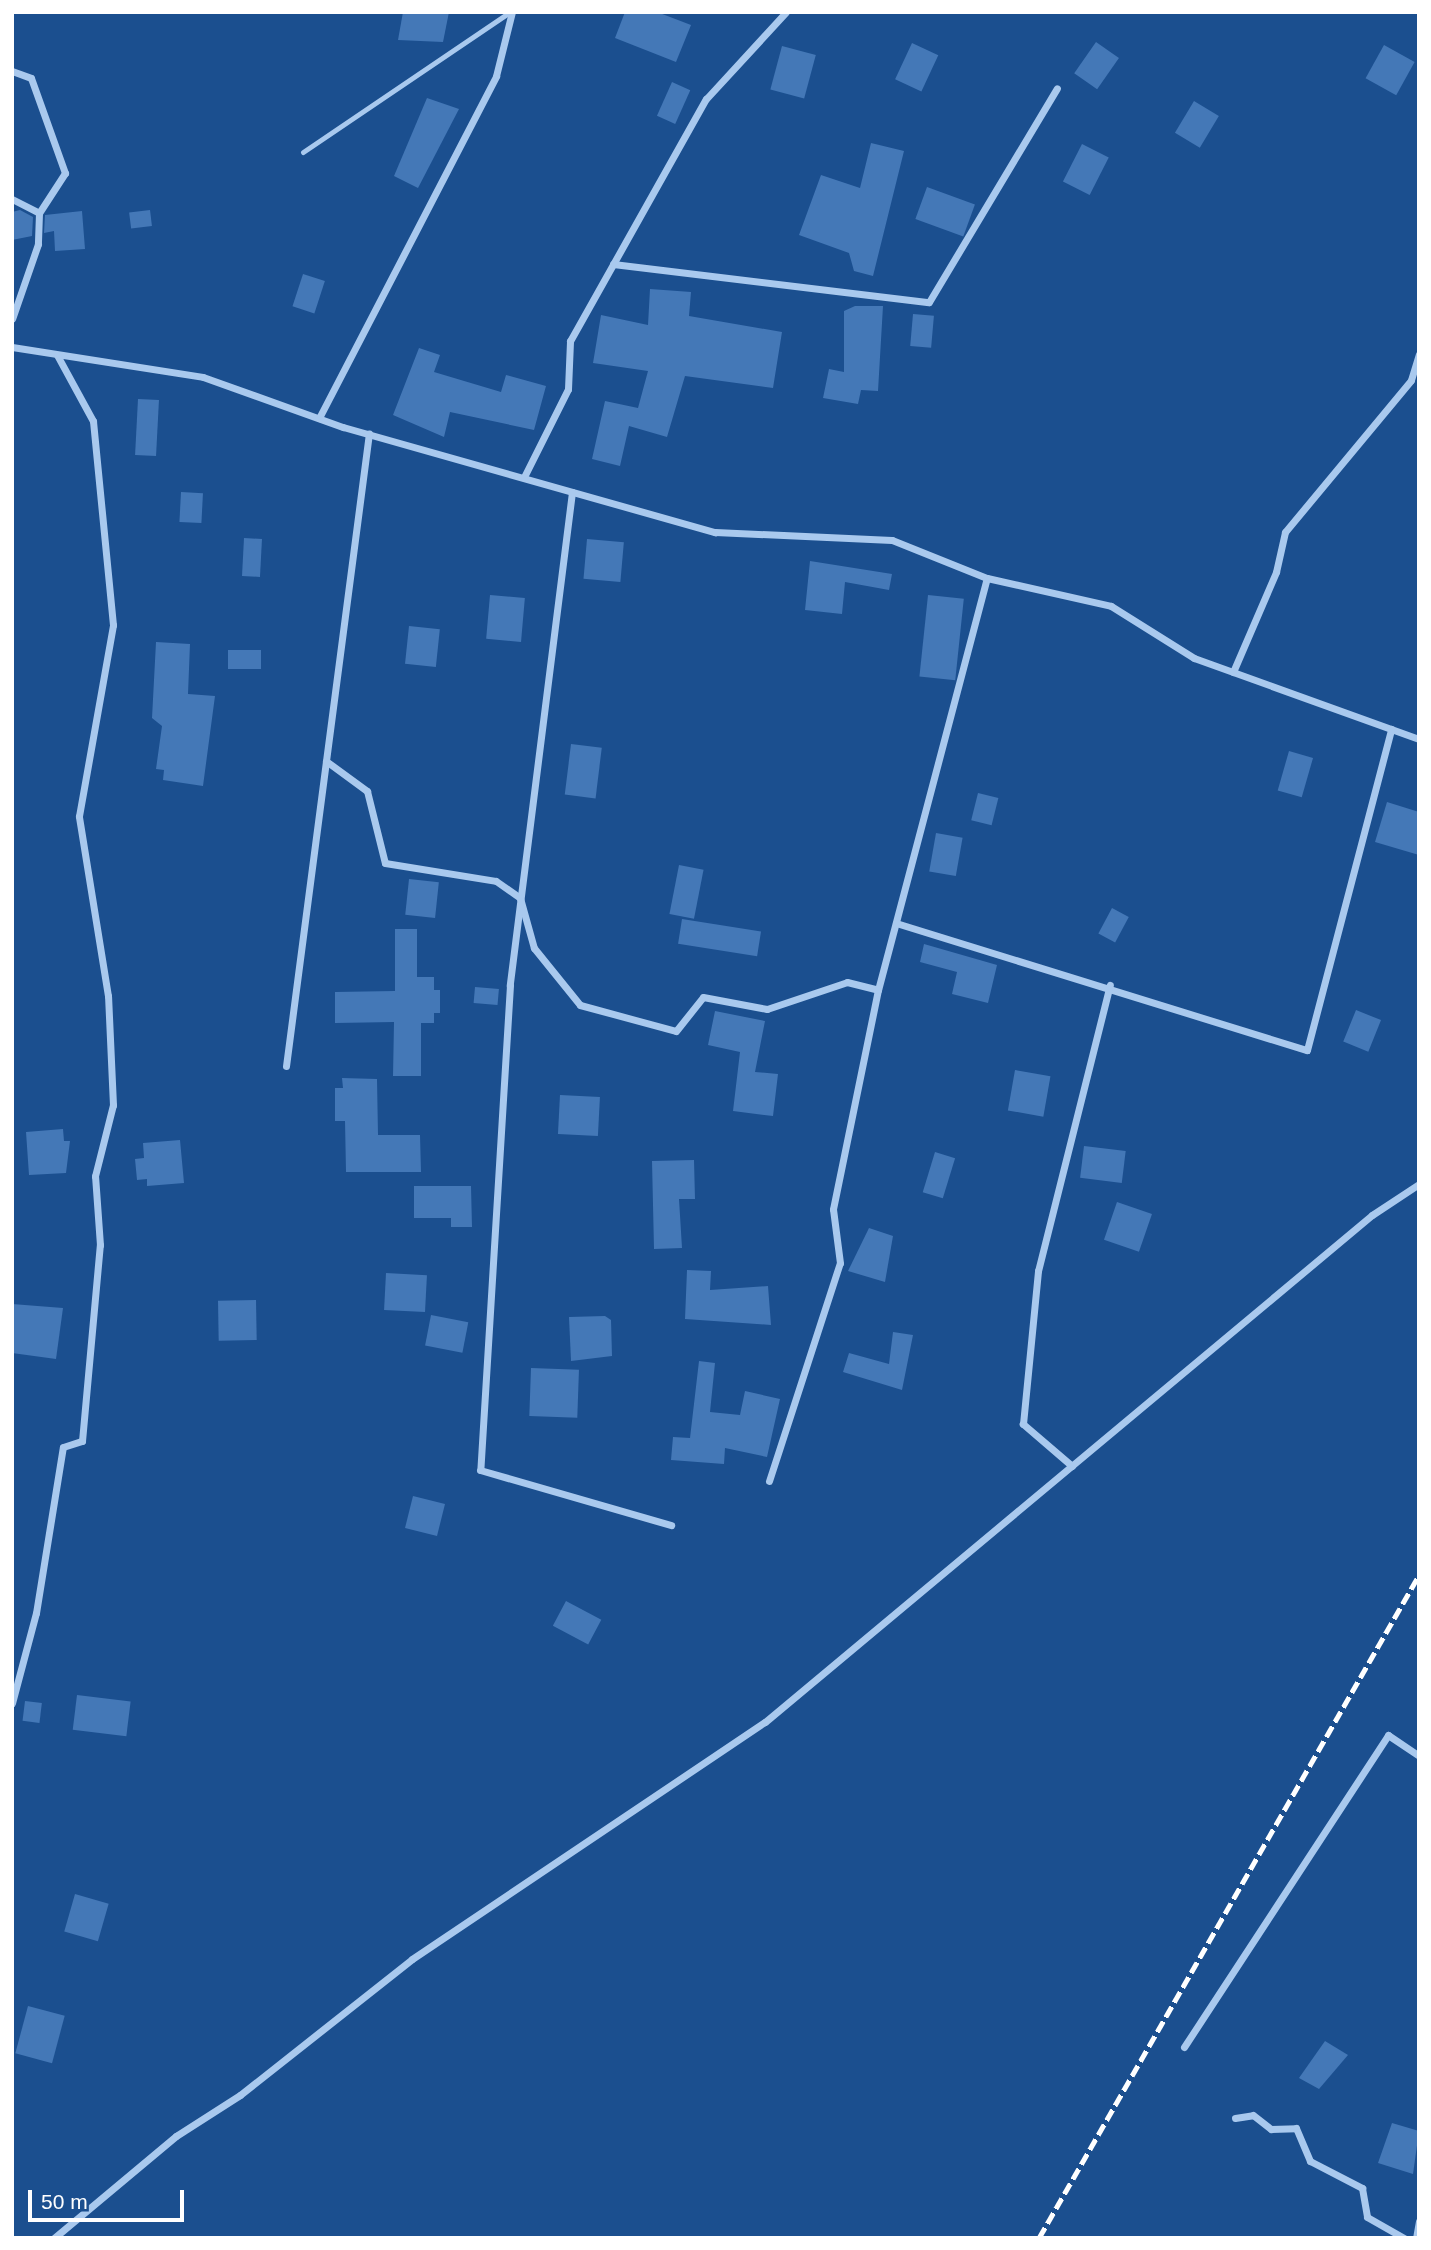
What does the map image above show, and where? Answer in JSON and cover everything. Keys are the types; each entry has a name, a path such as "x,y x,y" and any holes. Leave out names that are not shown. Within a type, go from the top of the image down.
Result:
{"street":[{"path":"319,418 496,76 511,12"},
{"path":"524,477 568,389 570,341 706,99 786,12"},
{"path":"12,72 32,78 65,173 40,213 38,244 12,319"},
{"path":"614,264 929,302 1057,88"},
{"path":"12,199 40,213"},
{"path":"12,347 203,377 319,418 715,532 892,540 987,578 1111,606 1194,659 1419,739"},
{"path":"1233,672 1276,572 1285,532 1411,380 1419,354"},
{"path":"12,1703 36,1613 63,1447 82,1441 100,1245 95,1176 113,1105 108,996 79,816 113,625 93,421 57,355"},
{"path":"286,1066 369,433"},
{"path":"572,492 520,898 480,1470 671,1525"},
{"path":"769,1481 840,1263 833,1209 878,990 987,578"},
{"path":"896,923 1110,985 1307,1050 1391,729"},
{"path":"326,761 367,791 385,863 496,881 520,898 534,948 580,1005 676,1031 703,997 767,1010 847,982 878,990"},
{"path":"1072,1466 1023,1424 1038,1271 1110,985"},
{"path":"54,2238 176,2136 251,2088 412,1959 765,1722 1372,1215 1417,1186"},
{"path":"1184,2048 1388,1735 1419,1756"},
{"path":"1236,2118 1253,2115 1271,2129 1296,2128 1310,2161 1362,2189 1367,2217 1404,2238"},
{"path":"1416,2238 1419,2221"}],"lane":[{"path":"303,152 511,12"}],"building":[{"path":"403,12 449,12 443,42 398,40"},
{"path":"625,12 657,12 691,25 676,62 615,38"},
{"path":"1096,42 1119,58 1097,89 1074,73"},
{"path":"912,43 938,55 921,92 895,79"},
{"path":"1384,45 1415,62 1396,95 1366,78"},
{"path":"782,46 816,55 804,99 770,89"},
{"path":"672,82 690,90 675,124 657,116"},
{"path":"427,98 459,109 418,188 394,176"},
{"path":"1194,101 1219,116 1200,148 1175,133"},
{"path":"871,143 904,151 873,276 854,271 849,253 799,235 821,175 860,188"},
{"path":"1082,144 1109,158 1090,195 1063,181"},
{"path":"927,187 975,204 963,236 915,219"},
{"path":"20,210 33,217 32,236 12,240 12,212"},
{"path":"150,210 152,226 131,228 129,213"},
{"path":"82,211 85,249 55,251 54,231 44,233 45,215"},
{"path":"303,274 325,281 314,313 292,306"},
{"path":"650,289 691,292 689,316 782,332 773,388 685,376 667,437 629,426 620,466 592,459 605,401 638,408 648,371 593,363 601,315 648,325"},
{"path":"855,306 883,306 878,391 861,390 858,404 823,398 829,369 844,372 844,311"},
{"path":"913,314 934,316 931,348 910,346"},
{"path":"419,348 440,355 434,372 501,392 506,375 546,386 534,430 450,412 444,437 393,415"},
{"path":"138,399 159,400 156,456 135,455"},
{"path":"181,492 203,493 201,523 179,522"},
{"path":"244,538 262,539 260,577 242,576"},
{"path":"587,539 624,542 620,582 584,579"},
{"path":"810,561 892,574 889,590 845,582 842,614 805,610"},
{"path":"490,595 525,598 521,642 486,639"},
{"path":"928,595 964,599 955,680 919,677"},
{"path":"409,626 440,629 436,667 405,664"},
{"path":"156,642 190,644 188,694 215,696 203,786 163,780 164,770 156,769 162,726 152,718"},
{"path":"228,650 261,650 261,669 228,669"},
{"path":"571,744 602,748 596,798 565,795"},
{"path":"1289,751 1313,758 1302,797 1278,790"},
{"path":"978,793 998,798 992,825 971,820"},
{"path":"1387,802 1419,812 1419,855 1375,842"},
{"path":"936,833 963,838 956,876 929,871"},
{"path":"679,865 704,870 694,919 669,914"},
{"path":"409,879 439,882 435,918 405,915"},
{"path":"1112,908 1129,917 1115,943 1098,934"},
{"path":"682,919 761,932 757,956 678,944"},
{"path":"395,929 417,929 417,977 434,977 434,990 440,990 440,1013 434,1013 434,1023 421,1023 421,1076 393,1076 394,1022 335,1023 335,992 395,991"},
{"path":"924,944 997,965 988,1003 952,994 957,972 920,962"},
{"path":"475,987 499,989 498,1005 474,1003"},
{"path":"1356,1010 1381,1020 1368,1052 1343,1042"},
{"path":"715,1011 765,1021 755,1072 778,1074 773,1116 733,1111 740,1052 708,1045"},
{"path":"1015,1070 1050,1076 1043,1117 1008,1110"},
{"path":"342,1078 377,1079 378,1135 420,1135 421,1172 346,1172 345,1121 335,1121 335,1088 343,1088"},
{"path":"560,1095 600,1097 598,1136 558,1134"},
{"path":"63,1129 64,1141 70,1141 66,1173 29,1175 26,1132"},
{"path":"180,1140 184,1183 147,1186 147,1179 137,1180 135,1159 144,1158 143,1143"},
{"path":"1084,1146 1126,1151 1122,1183 1080,1178"},
{"path":"935,1152 955,1158 943,1198 923,1192"},
{"path":"694,1160 695,1199 679,1199 682,1248 654,1249 652,1161"},
{"path":"414,1186 471,1186 472,1227 451,1227 451,1218 414,1218"},
{"path":"1117,1202 1152,1214 1139,1252 1104,1240"},
{"path":"869,1228 893,1236 885,1282 848,1271"},
{"path":"687,1270 711,1271 710,1290 768,1286 771,1325 685,1319"},
{"path":"386,1273 427,1275 425,1312 384,1310"},
{"path":"256,1300 257,1340 219,1341 218,1301"},
{"path":"12,1304 63,1308 56,1359 12,1353"},
{"path":"431,1315 468,1322 462,1353 425,1345"},
{"path":"605,1316 611,1320 612,1356 571,1361 569,1317"},
{"path":"893,1332 913,1335 902,1390 843,1372 849,1353 889,1364"},
{"path":"699,1361 715,1363 710,1412 740,1415 745,1391 780,1399 767,1457 725,1448 724,1464 671,1460 673,1437 690,1438"},
{"path":"531,1368 579,1370 577,1418 529,1416"},
{"path":"413,1496 445,1504 437,1536 405,1528"},
{"path":"566,1601 601,1620 588,1645 553,1626"},
{"path":"77,1695 131,1702 126,1736 73,1730"},
{"path":"25,1701 42,1703 39,1723 23,1721"},
{"path":"75,1894 109,1904 98,1941 64,1931"},
{"path":"28,2006 65,2016 52,2063 15,2053"},
{"path":"1325,2041 1348,2055 1319,2089 1299,2078"},
{"path":"1392,2123 1419,2131 1413,2174 1378,2163"}],"railway":[{"path":"1039,2238 1419,1575"}]}
